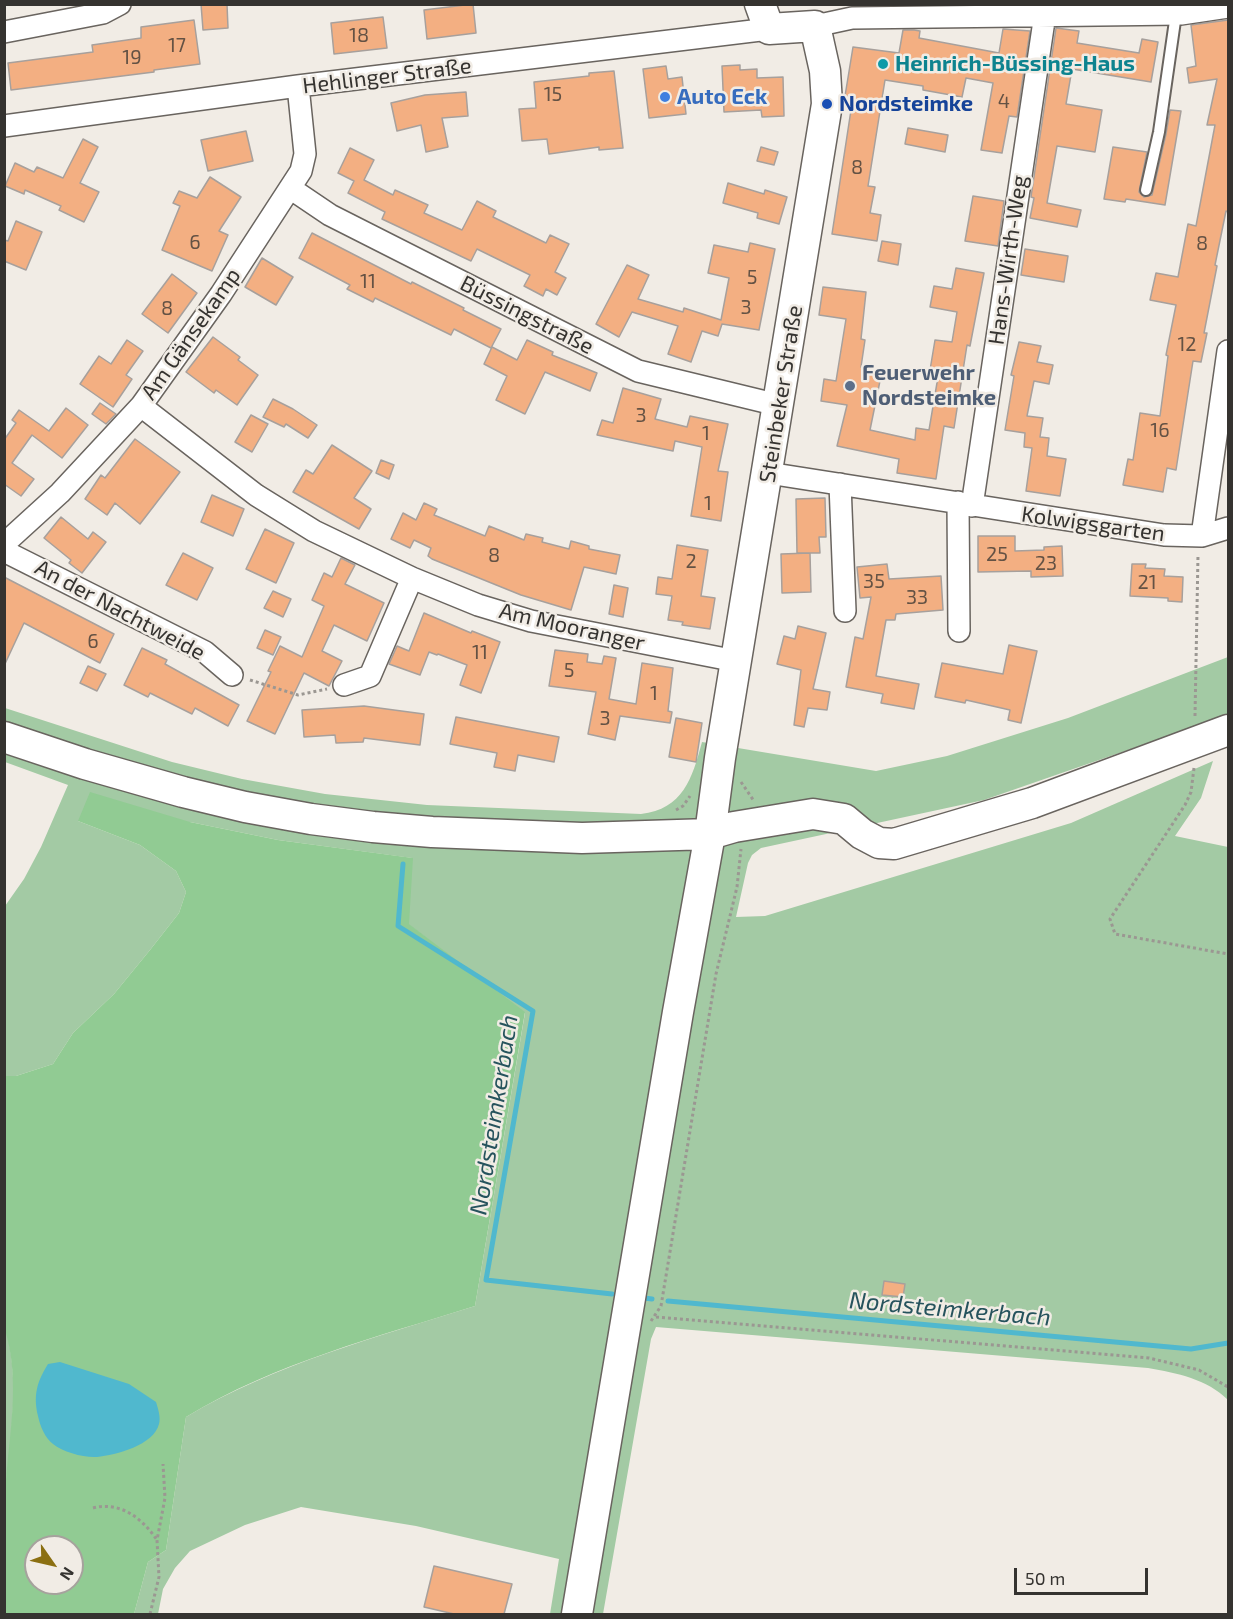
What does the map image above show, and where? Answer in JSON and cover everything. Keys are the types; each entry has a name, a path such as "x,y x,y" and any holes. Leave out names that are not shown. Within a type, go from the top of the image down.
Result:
{"street":[{"path":"4,32 103,12 120,4"},
{"path":"765,17 815,26 855,11 1047,9 1176,14 1228,7"},
{"name":"Hans-Wirth-Weg","path":"965,504 1047,9"},
{"name":"Hehlinger Straße","path":"4,126 298,86 765,17"},
{"name":"Steinbeker Straße","path":"577,1614 644,1318 678,1012 710,834 714,794 827,104 825,71 815,26"},
{"name":"Am Gänsekamp","path":"4,544 60,493 141,406 221,294 301,171 305,154 298,86"},
{"name":"Büssingstraße","path":"290,188 330,215 638,371 778,405"},
{"path":"1202,536 1228,351"},
{"name":"Am Mooranger","path":"141,406 256,495 314,531 412,578 478,605 531,621 736,661"},
{"name":"Kolwigsgarten","path":"768,473 1164,536 1202,536 1228,528"},
{"path":"840,484 845,611"},
{"path":"959,632 965,504"},
{"name":"An der Nachtweide","path":"4,551 205,652 232,675"},
{"path":"344,685 370,676 412,578"},
{"path":"4,737 135,779 245,807 311,819 432,832 582,838 710,834 734,827 813,814 844,819 862,834 879,843 894,844 1032,803 1228,730"}],"lane":[{"path":"1146,190 1159,132 1176,14"}],"path":[{"path":"1202,536 1198,558 1191,792 1180,813 1110,918 1115,934 1228,954"},
{"path":"232,675 298,695 344,685"},
{"path":"644,1318 661,1306 716,974 737,887 741,847"},
{"path":"644,1318 1149,1358 1199,1370 1228,1387"},
{"path":"150,1614 159,1577 157,1539 165,1498 163,1464"},
{"path":"93,1508 111,1505 127,1511 157,1539"}],"green space":[{"path":"1228,657 1228,715 1202,726 984,800 761,848 752,855 748,863 736,917 765,916 1071,823 1213,761 1201,798 1175,836 1228,847 1228,1400 1201,1382 1148,1368 656,1327 651,1339 603,1614 550,1614 559,1559 416,1526 301,1507 245,1525 190,1551 175,1568 163,1589 158,1614 134,1614 148,1562 166,1550 186,1417 255,1382 327,1353 475,1306 525,1013 408,924 412,858 278,840 190,822 78,821 140,845 176,871 186,892 179,913 114,994 73,1033 53,1064 16,1076 5,1076 5,906 24,879 41,847 68,785 5,762 5,708 172,762 242,779 325,794 427,805 641,814 667,806 684,790 702,742 876,771 947,756 1068,718"},
{"path":"90,792 190,822 278,840 413,858 409,924 525,1012 475,1306 291,1366 220,1398 186,1417 166,1550 148,1562 134,1614 5,1614 4,1510 13,1389 9,1347 4,1326 5,1076 16,1076 53,1064 73,1033 114,994 179,913 186,892 176,871 140,845 78,821"},
{"path":"5,1326 12,1368 13,1410 5,1495"}],"water":[{"path":"60,1362 129,1384 156,1402 160,1419 156,1431 150,1438 133,1448 97,1457 74,1454 53,1444 45,1435 40,1424 36,1395 41,1377 48,1364"}],"building":[{"path":"201,4 227,4 228,28 203,30"},
{"path":"473,4 476,33 427,39 424,10"},
{"path":"383,17 387,48 334,54 331,23"},
{"path":"194,20 200,64 11,90 8,63 93,52 92,45 141,38 141,27"},
{"path":"1228,20 1228,212 1226,211 1215,265 1217,266 1204,333 1207,333 1201,362 1193,361 1176,470 1167,468 1163,492 1123,485 1128,459 1133,460 1140,413 1160,416 1168,356 1166,355 1176,305 1150,300 1156,273 1178,277 1188,224 1196,226 1215,125 1207,125 1217,79 1189,83 1187,68 1196,66 1191,25"},
{"path":"1056,28 1079,31 1077,43 1139,53 1142,39 1158,42 1151,82 1072,69 1066,104 1102,110 1095,152 1057,146 1047,203 1081,210 1077,227 1030,218 1034,198 1031,197"},
{"path":"1003,29 1030,31 1017,117 1009,116 1002,153 981,150 993,83 966,78 962,97 923,90 923,86 885,80 868,186 875,187 870,213 881,215 877,241 832,234 853,97 845,96 853,47 899,53 903,30 914,30 920,31 919,38 999,53"},
{"path":"740,65 740,70 757,69 757,78 783,77 784,116 762,117 761,110 724,112 722,66"},
{"name":"Auto Eck","path":"666,66 668,79 682,77 686,114 649,118 643,69"},
{"path":"614,71 623,148 599,150 599,147 549,154 547,139 522,141 519,109 536,108 534,82"},
{"path":"466,92 468,116 442,118 448,147 426,152 421,125 397,131 391,103 425,95"},
{"path":"1170,110 1181,111 1165,205 1126,199 1125,202 1104,199 1113,147 1147,152 1139,192 1144,197 1152,195"},
{"path":"908,128 948,135 945,152 905,144"},
{"path":"246,131 253,161 208,171 201,140"},
{"path":"83,139 98,147 80,183 99,192 84,222 59,210 61,206 25,190 24,194 5,186 15,163 34,172 37,167 63,178"},
{"path":"761,147 778,152 774,165 757,161"},
{"path":"350,148 374,160 364,180 393,195 395,190 428,205 424,213 462,230 477,201 496,211 493,217 546,243 550,235 569,244 555,272 566,278 557,295 546,289 543,296 524,286 530,275 477,249 471,261 382,219 385,212 348,193 354,181 338,173"},
{"path":"210,177 241,197 219,231 228,235 212,271 162,250 180,206 173,203 179,191 197,198"},
{"path":"728,183 764,194 765,190 787,197 779,224 757,218 758,213 723,203"},
{"path":"973,196 1004,201 998,246 965,241"},
{"path":"16,221 42,232 26,270 4,261 4,240 8,241"},
{"path":"312,233 411,284 412,282 464,308 463,310 501,329 491,348 454,329 451,335 375,298 373,302 347,289 350,285 299,258"},
{"path":"882,241 901,244 898,265 878,261"},
{"path":"750,243 775,249 759,330 722,324 718,336 702,331 691,362 668,354 678,326 632,312 619,337 596,324 627,265 649,275 638,299 683,312 684,308 721,320 729,278 708,273 714,245 748,252"},
{"path":"1025,249 1068,256 1064,282 1021,275"},
{"path":"262,258 293,277 276,305 245,287"},
{"path":"956,268 984,273 970,346 967,345 954,428 944,426 936,479 897,473 899,459 837,446 847,405 821,401 824,379 836,381 846,319 819,315 823,287 866,292 861,339 865,340 861,367 882,371 870,430 915,440 916,428 929,430 939,371 930,370 935,340 952,342 957,312 930,307 934,286 952,289"},
{"path":"172,274 197,293 168,333 142,314"},
{"path":"213,337 240,357 238,360 258,375 237,405 216,390 214,393 186,372"},
{"path":"127,340 143,351 126,375 132,379 113,407 80,384 99,356 111,364"},
{"path":"527,340 553,352 552,355 597,373 590,391 545,372 525,414 496,400 507,376 484,364 492,347 517,360"},
{"path":"1019,342 1041,346 1037,362 1053,365 1049,384 1034,381 1027,416 1043,418 1040,437 1049,438 1047,456 1066,459 1060,496 1026,491 1032,448 1024,447 1025,433 1005,430 1014,376 1011,375"},
{"path":"623,388 661,399 655,419 687,427 690,416 728,424 718,471 728,472 721,521 691,516 702,447 675,441 673,451 597,435 602,420 613,423"},
{"path":"273,399 317,425 308,438 286,424 284,427 263,417"},
{"path":"100,403 116,414 106,424 92,414"},
{"path":"66,408 88,425 62,458 32,435 12,463 34,479 21,496 4,484 4,440 16,423 12,420 19,410 49,431"},
{"path":"251,415 268,424 252,452 235,442"},
{"path":"135,439 180,472 140,524 115,503 107,515 85,499 101,475 105,478"},
{"path":"332,445 372,471 354,498 371,509 359,529 293,492 306,470 313,474"},
{"path":"381,460 394,465 389,479 376,473"},
{"path":"212,495 244,509 233,536 201,522"},
{"path":"825,498 826,537 819,537 820,553 797,553 796,499"},
{"path":"424,503 437,509 434,515 485,536 489,526 524,540 526,534 543,538 542,542 569,549 571,541 589,546 589,549 620,555 616,574 584,567 571,610 521,595 432,559 428,556 431,548 414,540 410,548 391,539 403,513 416,520"},
{"path":"61,517 88,539 93,532 106,542 82,573 69,563 71,560 44,538"},
{"path":"265,529 294,543 276,583 246,569"},
{"path":"978,536 1015,536 1015,551 1044,550 1044,547 1062,546 1063,576 1031,577 1031,571 978,572"},
{"path":"677,545 708,550 701,596 715,598 710,629 682,625 683,622 668,620 672,596 656,594 658,577 672,579"},
{"path":"183,553 213,568 197,600 166,585"},
{"path":"810,553 811,592 782,593 781,554"},
{"path":"341,558 355,565 345,584 384,603 367,641 334,625 322,651 342,661 329,686 304,673 275,734 247,721 271,672 268,671 280,646 302,657 324,606 312,600 324,573 332,577"},
{"path":"887,564 889,579 941,576 943,610 896,614 895,620 886,620 876,676 919,684 914,709 881,703 883,694 846,687 855,637 863,639 871,597 860,598 857,567"},
{"path":"1132,564 1146,564 1145,568 1165,569 1164,576 1183,577 1182,602 1168,601 1168,598 1130,596"},
{"path":"4,577 114,634 100,663 24,623 4,666"},
{"path":"614,585 628,588 623,617 609,614"},
{"path":"273,591 291,599 283,617 264,608"},
{"path":"424,613 471,633 472,631 500,642 481,693 460,685 467,665 438,654 429,652 420,675 389,664 397,646 409,651"},
{"path":"798,626 826,633 813,689 830,692 827,710 808,708 804,727 794,725 801,670 777,664 784,636 795,639"},
{"path":"265,630 281,637 273,655 257,648"},
{"path":"1009,645 1037,651 1021,723 1008,720 1010,710 966,700 965,703 935,697 942,663 1003,674"},
{"path":"142,648 167,660 165,664 239,705 228,726 195,708 192,714 150,693 148,697 124,685"},
{"path":"555,650 588,654 587,662 602,664 604,656 616,658 609,699 636,704 642,663 673,668 668,711 672,712 670,723 620,716 615,740 588,734 596,692 549,686"},
{"path":"88,666 106,674 97,691 80,683"},
{"path":"364,706 424,714 420,745 364,738 363,742 336,743 335,735 304,737 302,710"},
{"path":"456,717 559,737 554,762 518,755 515,771 494,767 497,753 450,744"},
{"path":"676,718 702,723 696,762 669,757"},
{"path":"884,1281 905,1284 903,1297 882,1295"},
{"path":"434,1566 512,1584 504,1614 454,1614 424,1607"}],"waterway":[{"name":"Nordsteimkerbach","path":"403,864 398,926 533,1011 486,1280 612,1294"},
{"name":"Nordsteimkerbach","path":"644,1298 652,1299"},
{"name":"Nordsteimkerbach","path":"668,1301 1191,1349 1228,1343"}],"place":[{"name":"Heinrich-Büssing-Haus","path":"883,64"},
{"name":"Auto Eck","path":"665,97"},
{"name":"Nordsteimke","path":"827,104"},
{"name":"Feuerwehr Nordsteimke","path":"850,386"}]}
